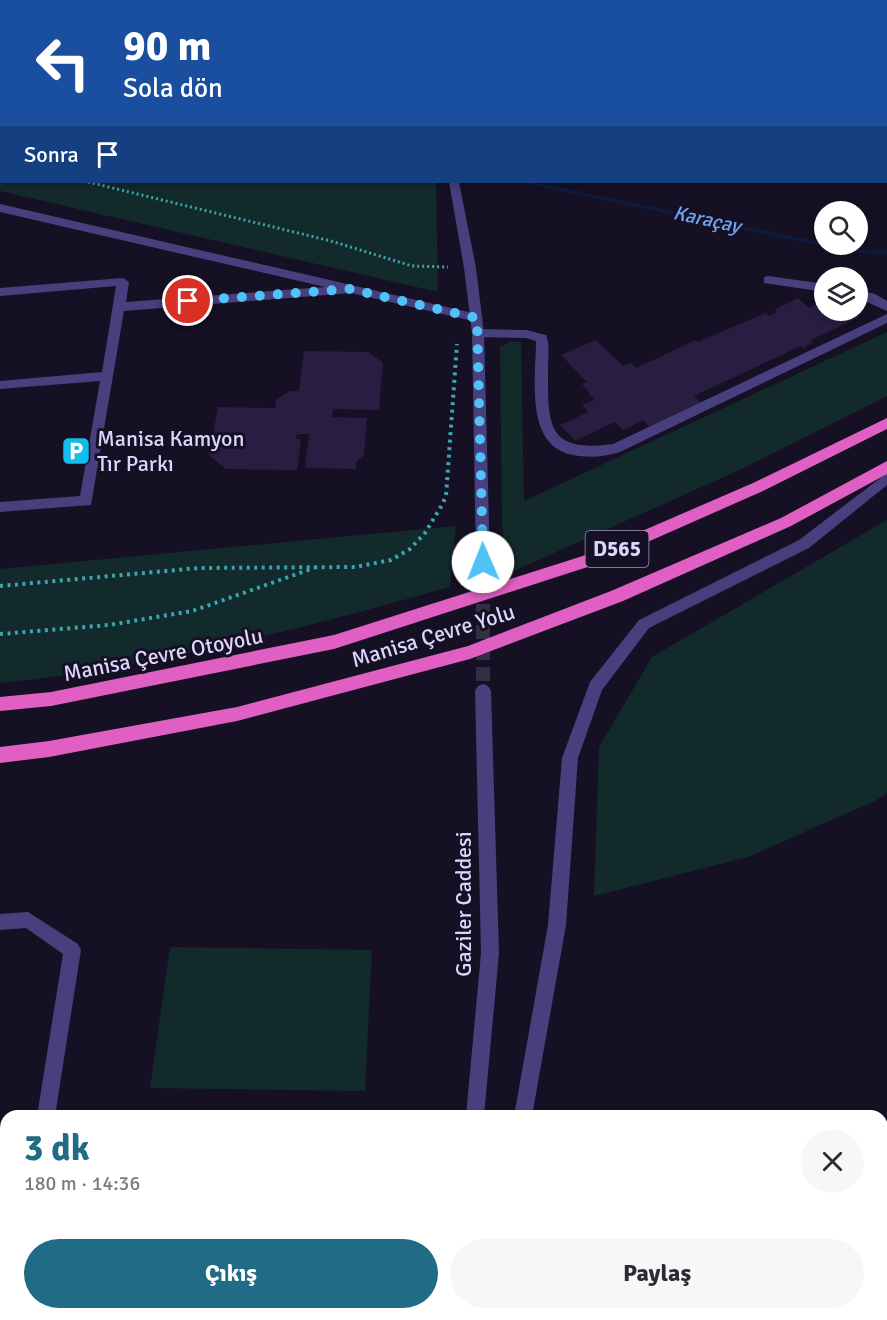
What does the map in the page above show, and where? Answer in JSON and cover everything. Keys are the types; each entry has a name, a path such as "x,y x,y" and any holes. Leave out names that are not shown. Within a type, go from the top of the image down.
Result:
{"highway":[{"name":"Manisa Çevre Yolu","path":"334,642 594,559 758,487 887,423"},
{"name":"Manisa Çevre Yolu","path":"0,755 237,714 470,652 617,596 786,522 887,467"},
{"name":"Manisa Çevre Otoyolu","path":"0,705 51,699 334,642"}],"street":[{"path":"453,183 477,318 483,562"},
{"path":"0,208 477,318"},
{"path":"768,280 814,286"},
{"path":"0,292 123,282 86,501 0,507"},
{"path":"119,307 350,289"},
{"path":"868,296 887,307"},
{"path":"478,333 526,334 542,338 544,422 550,438 565,450 591,454 615,449 887,318"},
{"path":"0,385 106,376"},
{"path":"524,1110 557,925 570,758 594,687 644,624 804,544 887,478"},
{"name":"Gaziler Caddesi","path":"476,1110 490,953 483,691"},
{"path":"0,922 28,920 72,950 47,1110"}],"path":[{"path":"92,183 331,241 412,266 470,268"},
{"path":"0,586 225,567 371,565 392,560 415,544 437,519 447,496 455,345 478,333"},
{"path":"0,634 109,625 192,611 317,567"}],"green space":[{"path":"0,183 436,183 438,292 0,191"},
{"path":"887,332 887,396 735,472 507,574 502,524 500,347 510,341 521,342 524,501"},
{"path":"887,520 887,793 877,800 748,857 594,896 599,747 652,657"},
{"path":"456,526 450,587 227,645 113,667 0,683 0,569"},
{"path":"170,947 372,950 365,1091 150,1088"}],"building":[{"path":"798,298 809,308 814,306 814,321 851,321 811,340 814,342 803,348 801,346 694,396 701,403 650,427 643,420 623,430 615,422 575,441 560,425 588,412 582,405 594,400 582,384 587,382 561,355 596,340 623,366 631,363 636,368 696,340 698,342 766,313 769,316 777,312 774,310"},
{"path":"304,351 369,352 383,363 379,410 333,409 332,417 367,418 364,455 356,462 356,469 305,468 309,434 297,434 296,439 301,439 297,470 226,469 209,455 218,407 275,408 276,400 289,391 299,391"}],"waterway":[{"name":"Karaçay","path":"532,183 854,251 887,252"}],"tunnel":[{"path":"483,562 483,691"}],"place":[{"name":"Manisa Kamyon Tır Parkı","path":"76,451"}],"route":[{"path":"188,301 350,289 477,318 483,562"}]}
